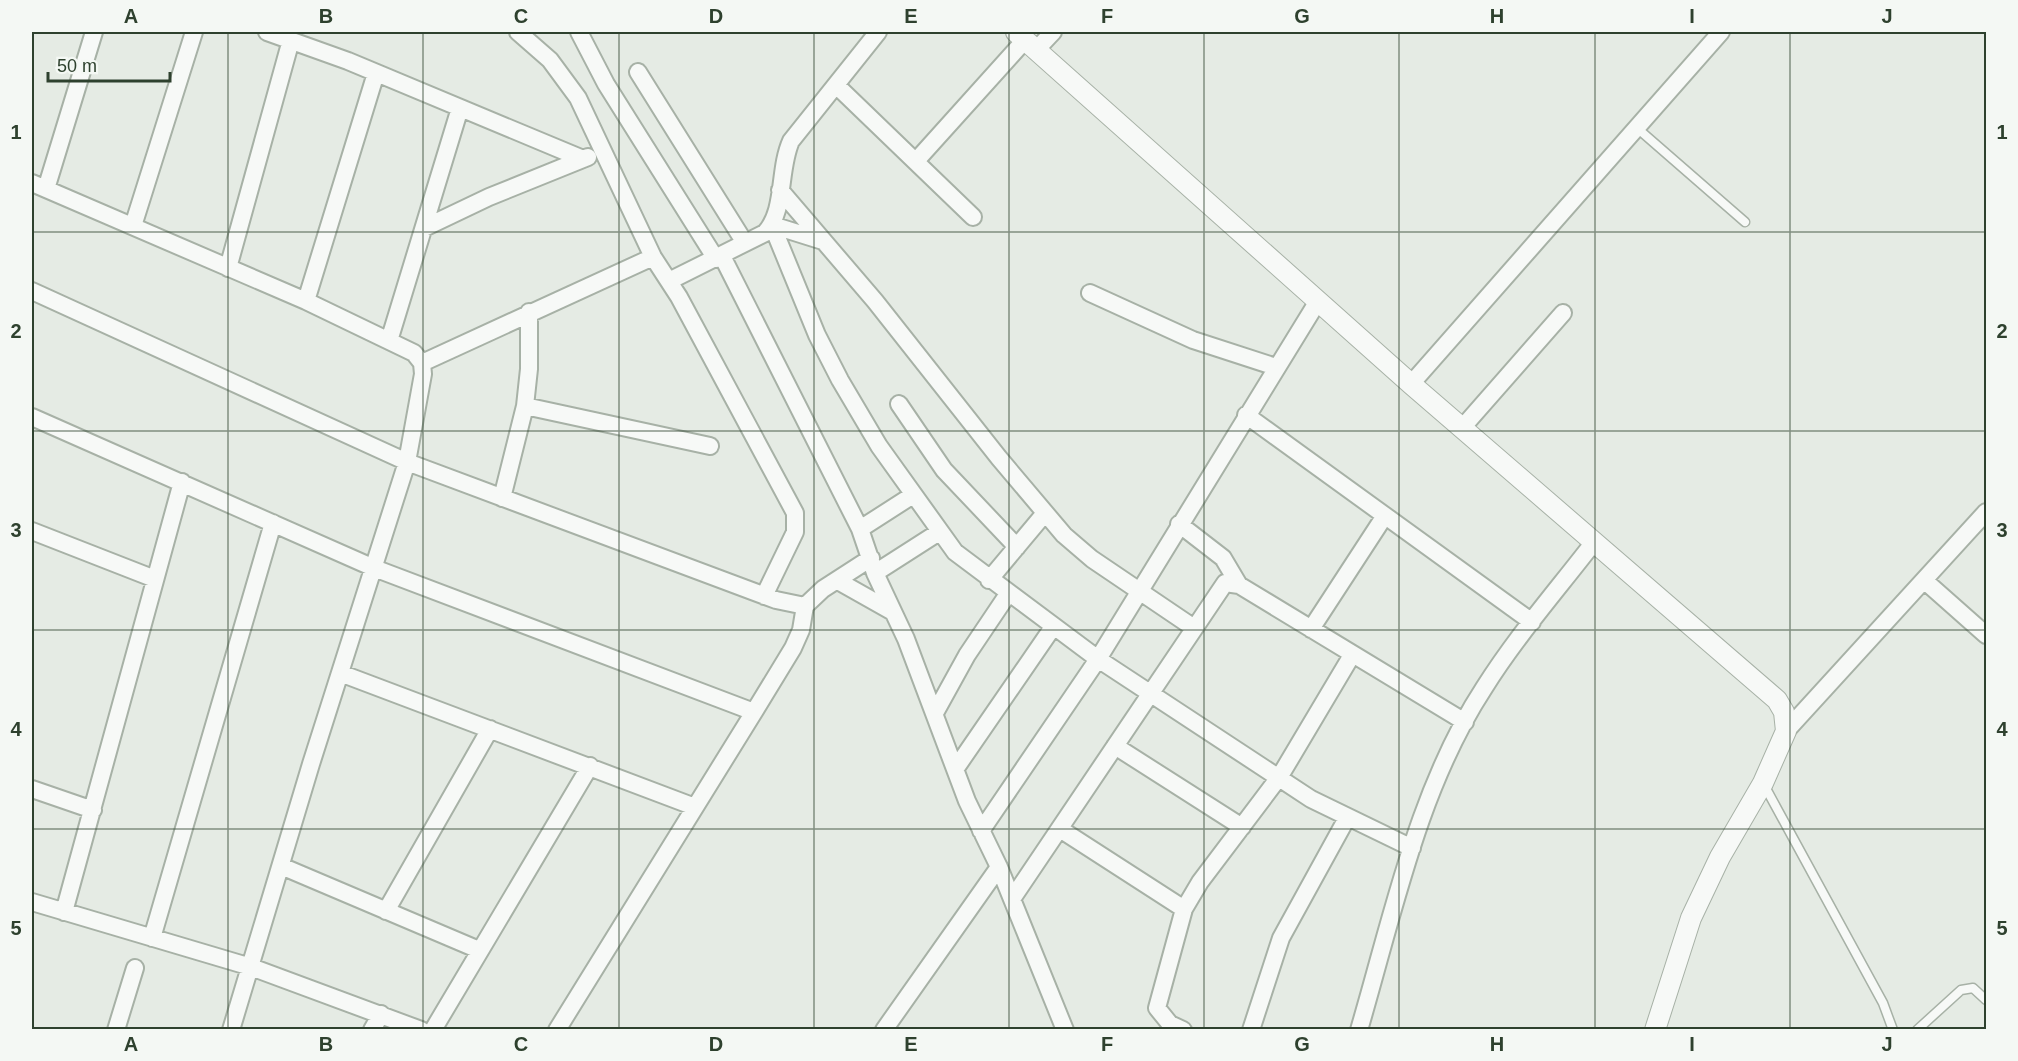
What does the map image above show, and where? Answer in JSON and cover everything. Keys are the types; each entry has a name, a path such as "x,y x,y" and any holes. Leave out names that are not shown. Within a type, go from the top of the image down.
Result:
{"street":[{"path":"94,32 39,186 306,301 414,353 422,363 421,387 406,462 231,1029"},
{"path":"133,226 194,32"},
{"path":"267,32 376,73 583,159"},
{"path":"518,32 560,72 578,98 653,256 669,281 795,513 795,532 764,596"},
{"path":"579,32 606,84 719,257 860,529 981,831 999,867 1065,1029"},
{"path":"669,281 765,233 772,225 780,190 783,160 791,141 878,32"},
{"path":"916,161 1026,40 1053,32"},
{"path":"1411,384 1721,32"},
{"path":"228,267 291,40"},
{"path":"1026,40 1411,384 1777,700 1784,712 1786,731"},
{"path":"638,72 745,243"},
{"path":"306,301 376,73"},
{"path":"836,85 974,217"},
{"path":"389,341 460,108"},
{"path":"424,228 489,197 603,152"},
{"path":"780,190 1064,535 1092,559 1194,628"},
{"path":"772,225 824,242"},
{"path":"772,225 817,335 840,380 913,495 955,552 1053,627 1150,694 1311,798 1347,818 1412,848"},
{"path":"422,363 653,256"},
{"path":"32,291 406,462 764,596 805,606"},
{"path":"1090,293 1192,340 1276,367"},
{"path":"981,831 1098,659 1245,415 1318,301"},
{"path":"502,498 525,406 529,369 529,312"},
{"path":"1462,428 1563,313"},
{"path":"899,404 944,470 1017,547"},
{"path":"525,406 710,446"},
{"path":"1245,415 1532,622"},
{"path":"32,417 374,568 754,712"},
{"path":"64,912 182,482"},
{"path":"860,529 913,495"},
{"path":"1655,1029 1691,918 1720,857 1763,783 1786,731 1986,512"},
{"path":"989,580 1045,513"},
{"path":"1311,629 1384,517"},
{"path":"152,938 273,522"},
{"path":"1179,524 1223,558 1239,585"},
{"path":"32,531 155,579"},
{"path":"557,1029 793,648 801,630 805,606 823,590 838,581 873,566 939,531"},
{"path":"1359,1029 1412,848 1443,767 1464,722 1484,688 1594,542"},
{"path":"838,581 893,612"},
{"path":"1925,581 1986,635"},
{"path":"1012,899 1225,583 1239,585 1464,722"},
{"path":"935,713 967,655 1008,594"},
{"path":"956,768 1053,627"},
{"path":"1183,1029 1170,1024 1157,1008 1184,909 1280,776 1352,655"},
{"path":"340,673 694,807"},
{"path":"386,911 490,729"},
{"path":"1114,746 1242,827"},
{"path":"434,1029 590,766"},
{"path":"32,789 93,810"},
{"path":"1251,1029 1281,938 1347,818"},
{"path":"1060,829 1184,909"},
{"path":"281,866 479,950"},
{"path":"884,1029 999,867"},
{"path":"32,902 251,968 421,1029"},
{"path":"116,1029 135,968"},
{"path":"372,1029 381,1014"}],"lane":[{"path":"1637,128 1745,222"},
{"path":"1763,783 1883,1004 1893,1029"},
{"path":"1917,1029 1961,990 1973,988 1986,1000"}]}
